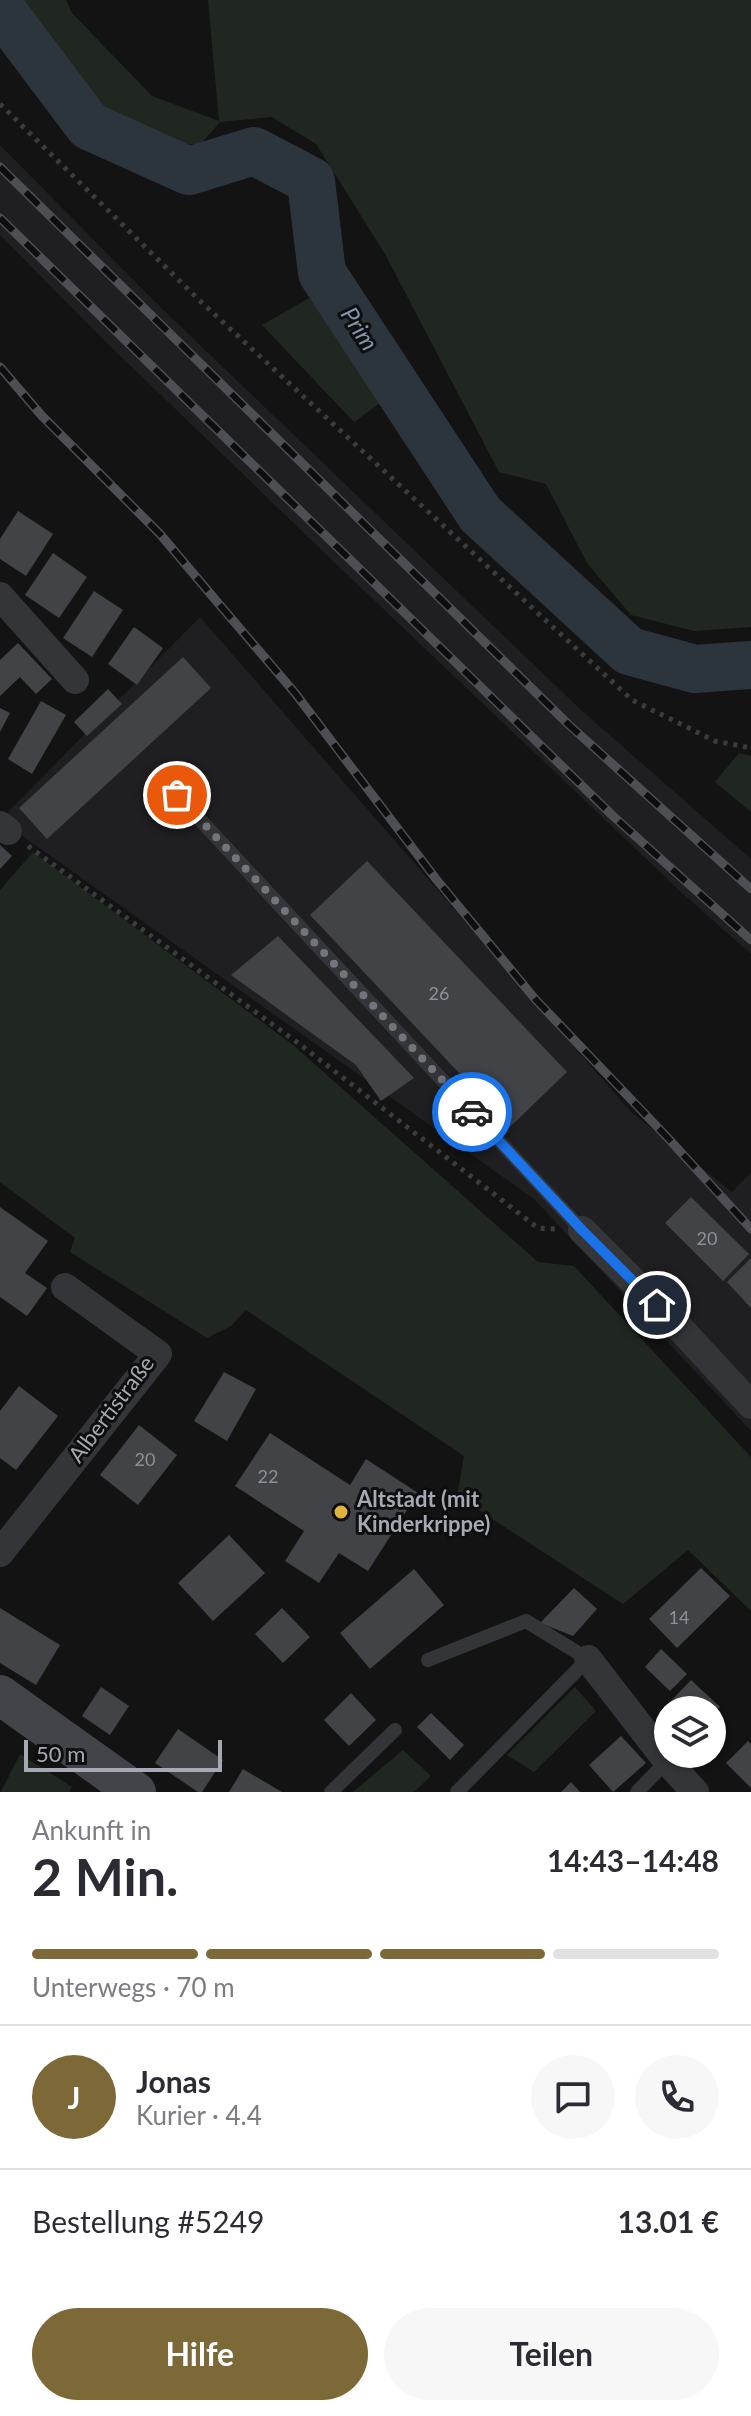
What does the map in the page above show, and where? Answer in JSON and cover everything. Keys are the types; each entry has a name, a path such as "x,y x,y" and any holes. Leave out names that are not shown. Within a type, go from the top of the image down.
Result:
{"street":[{"path":"4,613 75,680"},
{"path":"582,1230 751,1405"},
{"name":"Albertistraße","path":"0,1553 158,1354 65,1287"},
{"path":"588,1659 654,1744"},
{"path":"0,1695 136,1792"},
{"path":"673,1768 695,1792"}],"lane":[{"path":"177,795 582,1230"},
{"path":"428,1660 526,1621 588,1659 457,1792"},
{"path":"331,1792 395,1730"},
{"path":"637,1792 660,1768"}],"path":[{"path":"0,104 199,300 632,700 715,741 751,748"},
{"path":"4,828 298,1043 538,1228 582,1230"}],"shaded area":[{"path":"21,0 66,0 72,13 152,96 219,121 208,0 751,0 751,627 694,631 631,615 587,563 546,484 499,472 385,254 316,144 272,117 220,122 200,145 151,141 102,110"},
{"path":"0,145 155,302 580,709 751,859 751,954 682,893 335,563 0,235"},
{"path":"309,298 359,351 380,403 354,422 262,325"},
{"path":"200,617 631,1112 732,1192 751,1172 751,1431 534,1199 0,820"},
{"path":"739,753 751,756 751,812 715,782"},
{"path":"33,852 293,1045 538,1262 574,1266 751,1457 751,1611 688,1550 623,1604 457,1496 464,1456 246,1310 231,1326 207,1338 70,1252 75,1238 0,1182 0,890"},
{"path":"575,1687 596,1711 534,1772 507,1755"},
{"path":"403,1750 431,1776 414,1792 353,1792"},
{"path":"20,1754 72,1787 69,1792 1,1792"}],"building":[{"path":"18,511 53,534 26,576 0,559 0,539"},
{"path":"53,553 87,577 59,618 25,595"},
{"path":"94,591 123,610 92,657 63,638"},
{"path":"134,627 163,648 137,685 108,664"},
{"path":"18,643 52,679 36,694 20,677 0,696 0,660"},
{"path":"183,657 211,688 47,839 19,808"},
{"path":"108,689 122,704 87,736 74,722"},
{"path":"41,701 66,715 32,774 8,759"},
{"path":"0,708 10,713 0,732"},
{"path":"0,845 12,856 0,869"},
{"path":"367,861 567,1072 510,1127 310,915"},
{"path":"278,936 414,1078 381,1101 356,1065 231,975"},
{"path":"691,1197 749,1254 723,1281 665,1223"},
{"path":"0,1207 48,1241 25,1273 47,1288 27,1316 0,1297"},
{"path":"751,1258 751,1308 727,1282"},
{"path":"224,1372 256,1389 227,1441 194,1421"},
{"path":"19,1386 58,1416 16,1470 0,1458 0,1411"},
{"path":"139,1425 177,1455 138,1505 100,1475"},
{"name":"Altstadt (mit Kinderkrippe)","path":"270,1433 350,1485 366,1459 418,1493 368,1571 339,1553 319,1583 285,1561 304,1531 235,1486"},
{"path":"229,1535 265,1573 213,1621 178,1583"},
{"path":"701,1568 730,1596 677,1648 649,1619"},
{"path":"414,1569 444,1605 370,1669 340,1633"},
{"path":"574,1588 597,1609 573,1636 540,1623"},
{"path":"0,1608 60,1645 36,1685 0,1663"},
{"path":"282,1608 310,1637 283,1663 255,1634"},
{"path":"661,1649 687,1674 670,1691 645,1667"},
{"path":"691,1680 708,1696 676,1696"},
{"path":"101,1687 129,1706 110,1735 82,1716"},
{"path":"351,1693 376,1720 349,1746 324,1720"},
{"path":"431,1713 464,1745 450,1760 417,1727"},
{"path":"178,1729 223,1760 202,1792 155,1763"},
{"path":"621,1736 646,1763 613,1792 589,1765"},
{"path":"748,1741 751,1744 751,1788 726,1763"},
{"path":"243,1769 282,1792 229,1792"},
{"path":"571,1782 580,1792 561,1792"}],"waterway":[{"name":"Prim","path":"0,8 89,126 189,171 254,151 311,181 322,273 480,514 629,651 695,669 751,665"}],"railway":[{"path":"0,167 568,724 751,889"},
{"path":"0,218 613,816 751,940"},
{"path":"0,367 42,416 160,534 295,693 436,879 536,1000 751,1229"}],"way so far":[{"path":"177,795 472,1112"}],"place":[{"name":"Altstadt (mit Kinderkrippe)","path":"341,1512"}],"route":[{"path":"472,1112 657,1305"}]}
